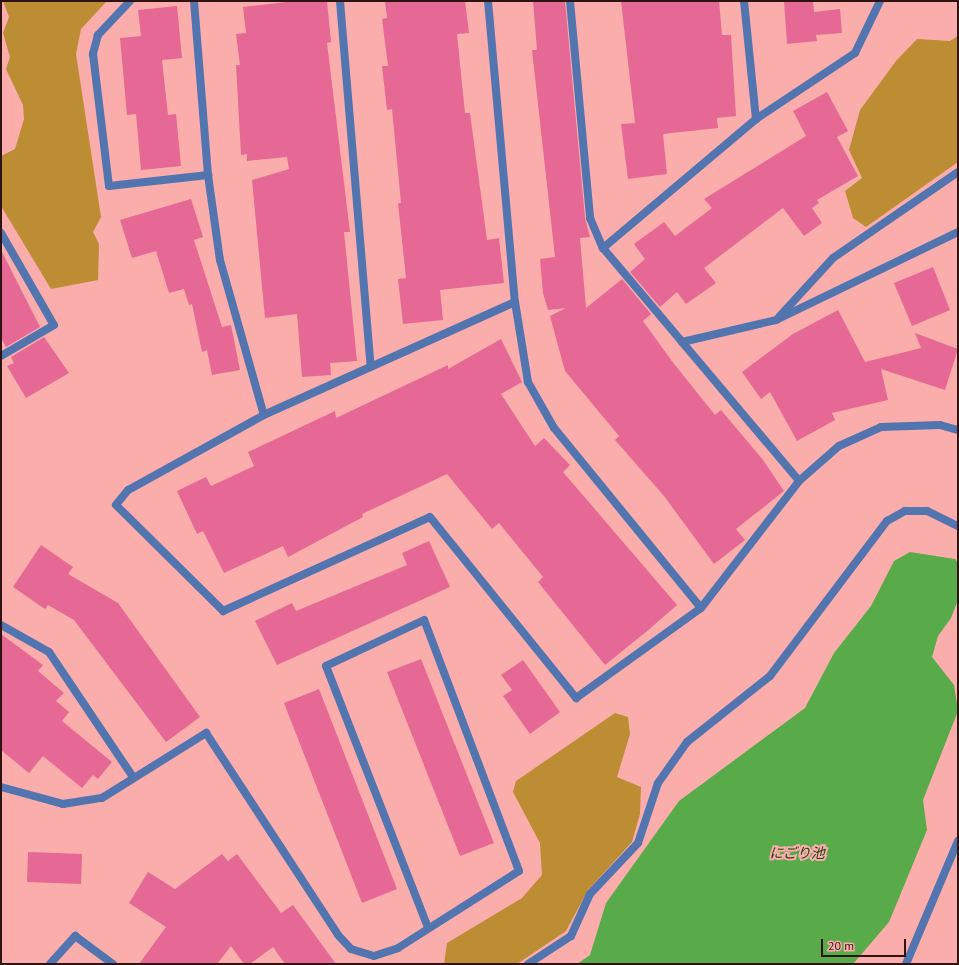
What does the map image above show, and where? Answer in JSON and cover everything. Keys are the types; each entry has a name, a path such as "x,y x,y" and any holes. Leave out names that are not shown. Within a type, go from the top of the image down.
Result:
{"street":[{"path":"130,1 98,35 93,54 109,186 208,175"},
{"path":"194,1 208,175 220,260 264,415"},
{"path":"340,1 371,367"},
{"path":"488,1 515,302 528,382 554,428 701,608"},
{"path":"570,1 590,218 603,248 799,481"},
{"path":"744,1 756,119"},
{"path":"603,248 756,119 855,52 880,1"},
{"path":"776,320 833,258 958,172"},
{"path":"682,342 776,320 958,232"},
{"path":"1,233 54,326 1,356"},
{"path":"515,302 264,415 128,490 116,505 223,612 430,517 576,698 701,608 799,481 839,446 881,427 940,425 958,430"},
{"path":"528,964 571,936 590,894 638,843 658,783 687,742 770,676 887,521 905,511 927,511 958,526"},
{"path":"1,786 63,804 102,798 133,777 206,733 338,935 351,949 374,956 398,948 428,927 519,871 424,620 326,666 428,927"},
{"path":"1,625 49,652 133,777"},
{"path":"906,964 958,841"},
{"path":"50,964 75,936 113,964"}],"shaded area":[{"path":"3,1 107,1 81,29 76,54 101,217 93,232 99,244 98,280 51,289 1,206 1,156 15,149 24,119 23,105 6,69 10,57 3,33 9,17"},
{"path":"958,36 958,162 866,227 853,218 845,191 862,178 849,150 860,110 896,61 917,39 950,41"},
{"path":"615,713 628,717 630,734 617,777 641,787 640,814 632,842 588,890 566,931 517,964 444,964 447,943 522,898 542,875 540,843 513,792 516,781"}],"water":[{"name":"にごり池","path":"910,552 955,559 958,563 958,600 951,618 938,636 932,657 954,685 958,711 923,800 927,830 889,922 853,964 577,964 590,955 606,903 679,801 805,708 834,653 871,606 894,561"}],"building":[{"path":"295,1 327,1 331,42 327,43 350,232 344,232 357,361 330,363 331,375 302,377 297,314 265,318 252,180 289,169 287,157 247,161 247,154 241,155 236,65 240,65 236,34 246,33 243,7"},
{"path":"385,1 465,1 469,33 457,34 465,113 470,113 487,240 499,238 504,283 440,290 443,320 403,324 398,279 406,278 398,203 401,203 392,109 387,110 382,66 388,66 382,19 387,18"},
{"path":"533,1 565,1 585,218 590,237 580,238 586,308 622,279 651,314 643,321 671,360 715,415 721,410 763,460 784,491 736,529 745,540 714,564 664,496 615,440 619,436 565,371 550,316 566,308 548,310 543,293 540,259 555,257 532,50 537,50"},
{"path":"621,1 719,1 722,35 731,35 736,116 717,118 718,128 663,134 667,174 628,179 621,124 635,123"},
{"path":"784,1 813,1 814,12 840,9 842,33 816,35 817,41 787,44"},
{"path":"177,6 182,58 162,60 168,115 176,114 181,166 141,170 136,114 127,115 120,38 141,36 138,10"},
{"path":"827,92 848,131 837,137 858,176 817,200 819,203 812,208 822,223 804,236 783,208 704,268 716,283 686,304 677,292 660,307 630,272 645,259 634,244 664,222 675,236 712,208 704,199 806,136 793,111"},
{"path":"191,199 203,237 194,240 222,327 231,325 240,370 212,375 207,350 202,352 192,304 189,305 184,289 169,293 156,251 132,258 120,220"},
{"path":"1,250 40,327 6,347 1,338"},
{"path":"933,267 950,310 912,326 894,283"},
{"path":"838,310 865,362 921,348 915,333 958,349 945,390 881,369 888,400 832,413 835,420 797,441 770,392 761,399 742,372 793,334"},
{"path":"44,337 69,373 26,398 7,366 14,363 11,357"},
{"path":"501,339 522,382 501,394 535,446 544,438 570,465 563,472 677,605 646,632 605,665 538,582 543,577 499,523 492,529 447,474 362,514 363,517 288,557 283,546 224,573 203,531 197,534 177,491 206,477 211,486 254,466 248,452 335,411 336,418 448,365 448,369"},
{"path":"429,541 450,587 277,665 255,621 292,603 296,611 407,565 402,553"},
{"path":"41,545 73,567 68,574 118,603 200,717 166,742 74,620 48,605 45,609 13,587"},
{"path":"1,634 43,665 38,671 64,693 56,701 69,712 62,721 112,762 98,779 93,775 82,788 43,756 29,773 1,750"},
{"path":"421,659 494,843 460,856 387,672"},
{"path":"523,660 560,712 530,734 503,696 512,690 501,675"},
{"path":"319,689 397,889 362,903 284,703"},
{"path":"28,852 82,854 81,884 27,882"},
{"path":"222,854 228,861 237,854 281,913 293,905 336,964 285,964 273,947 250,964 244,964 231,946 217,964 139,964 166,927 129,903 148,872 175,889"}]}
